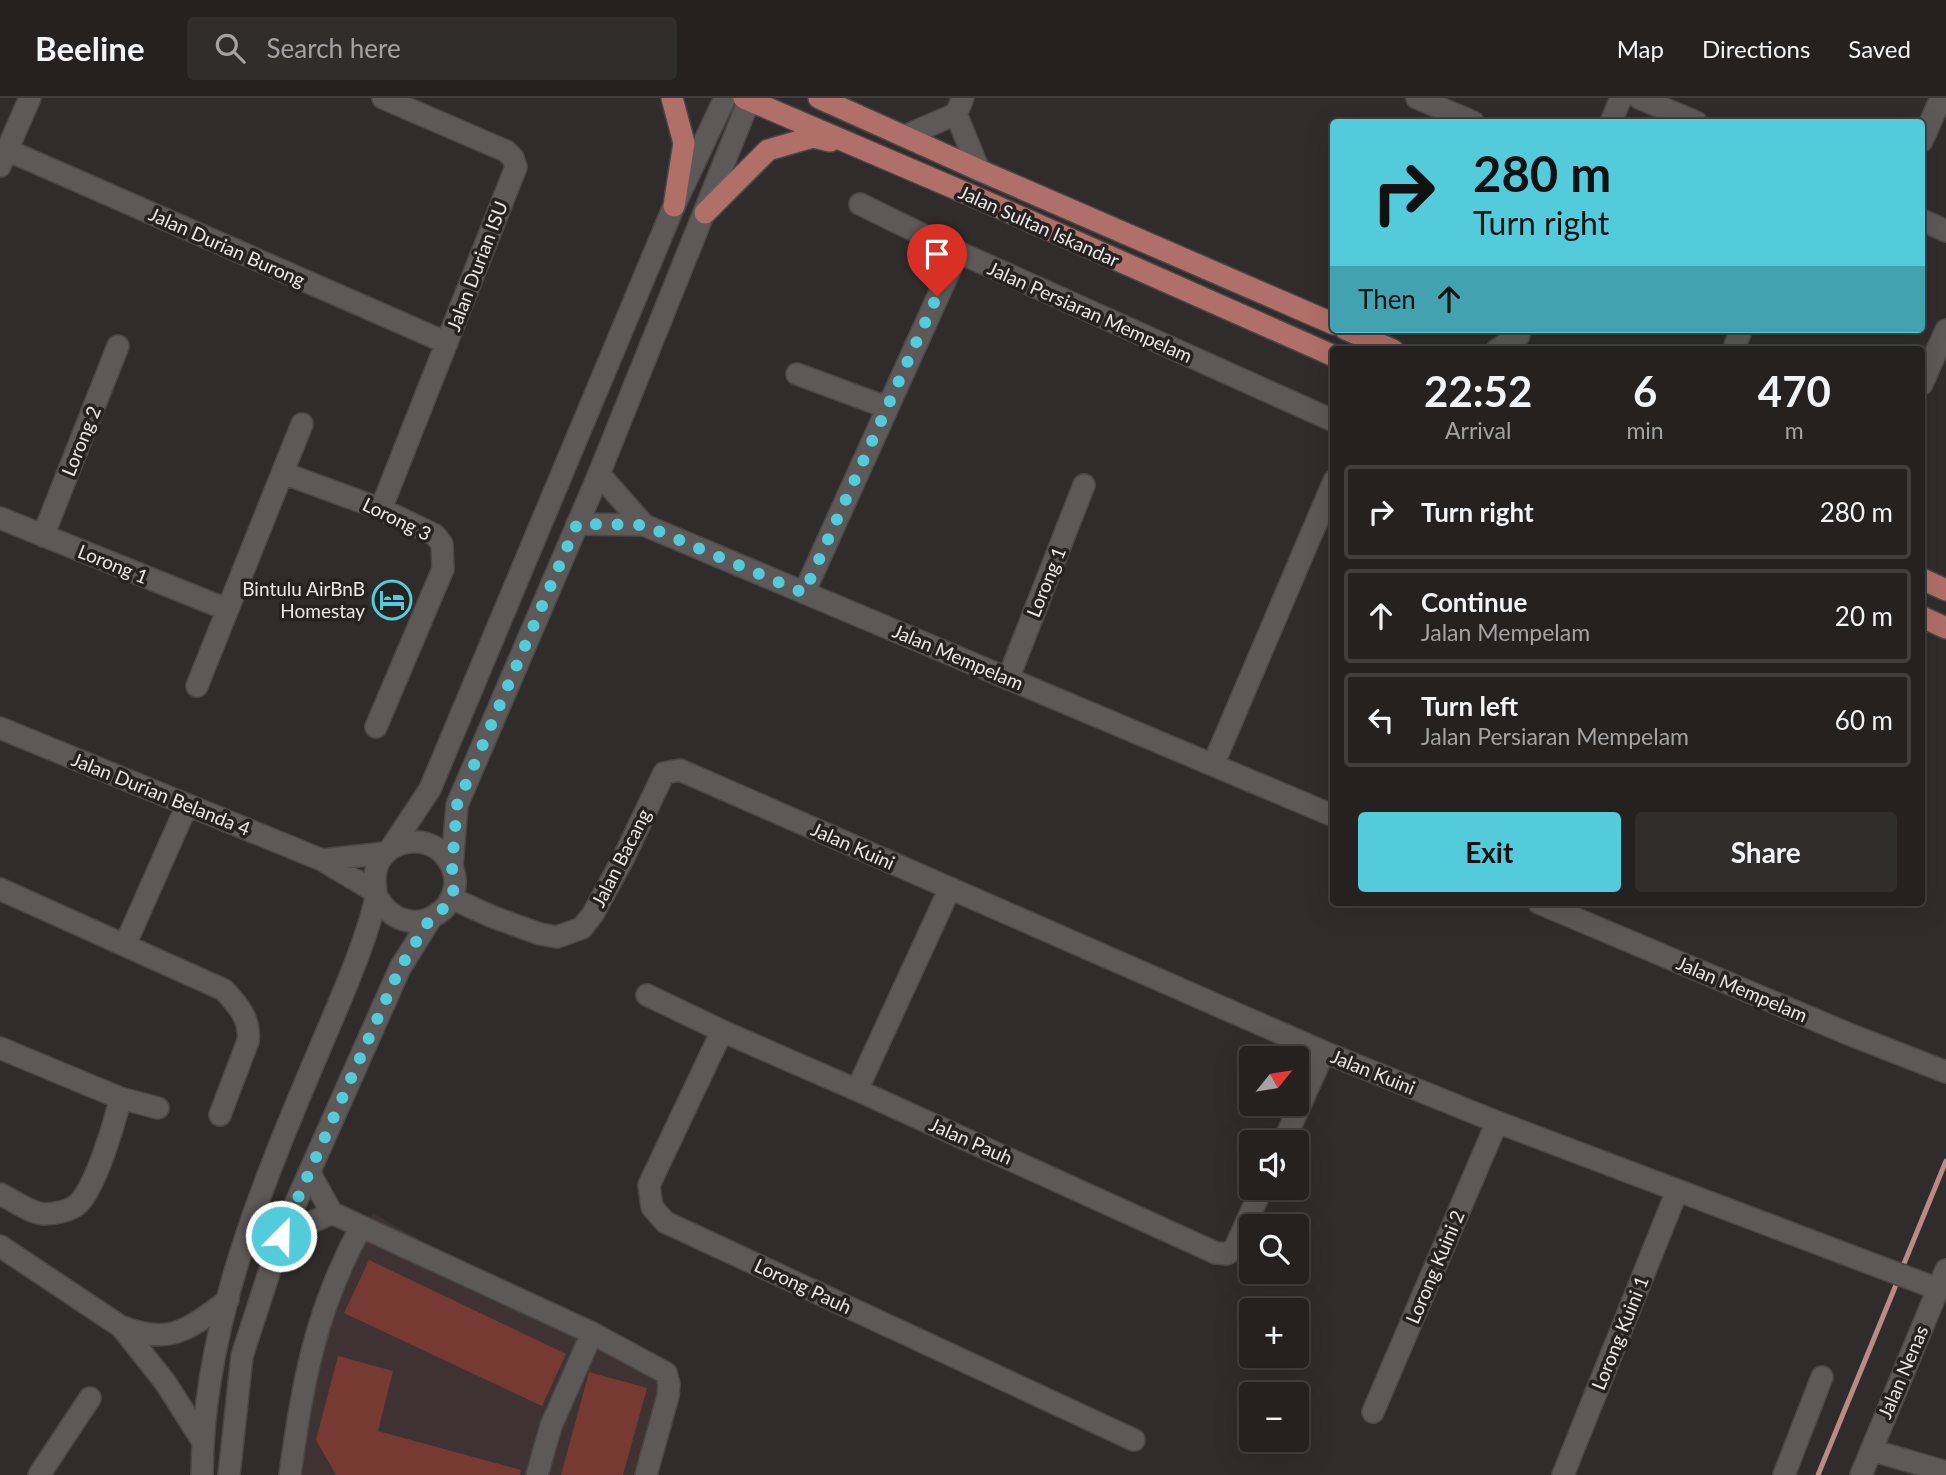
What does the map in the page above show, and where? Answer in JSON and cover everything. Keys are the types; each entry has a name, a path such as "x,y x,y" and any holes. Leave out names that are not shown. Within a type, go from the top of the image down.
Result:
{"main road":[{"path":"672,98 684,143 674,206"},
{"path":"819,98 1330,322"},
{"name":"Jalan Sultan Iskandar","path":"748,99 1330,354"},
{"path":"705,213 768,150 813,137 863,149"},
{"path":"1354,333 1384,346"},
{"path":"1925,580 1946,590"},
{"path":"1925,618 1946,628"}],"street":[{"path":"4,158 30,98"},
{"name":"Jalan Durian ISU","path":"381,509 516,166 506,151 383,98"},
{"path":"202,1475 202,1440 211,1362 228,1300 258,1198 363,946 375,894 374,877 377,864 430,789 674,206 725,98"},
{"path":"1417,98 1466,119"},
{"path":"1612,119 1621,98"},
{"path":"1639,98 1689,119"},
{"path":"1925,134 1941,98"},
{"path":"375,894 383,908 393,916 417,922 439,914 451,898 454,888 452,867 457,805 599,474 705,213 748,99"},
{"path":"905,136 959,106 979,170"},
{"name":"Jalan Durian Burong","path":"4,158 447,343"},
{"name":"Jalan Persiaran Mempelam","path":"860,204 958,252 1330,419"},
{"path":"1925,221 1946,231"},
{"path":"804,593 958,252"},
{"path":"1925,377 1946,330"},
{"name":"Lorong 2","path":"43,536 118,346"},
{"path":"797,374 886,407"},
{"path":"197,685 302,424"},
{"name":"Lorong 3","path":"283,473 381,509 435,535 442,544 443,569 376,727"},
{"name":"Jalan Mempelam","path":"599,474 644,525 1330,814"},
{"name":"Lorong 1","path":"1008,678 1084,485"},
{"path":"1213,765 1330,490"},
{"name":"Lorong 1","path":"0,518 226,609"},
{"path":"577,524 644,525"},
{"name":"Jalan Durian Belanda 4","path":"0,728 322,860 375,894"},
{"name":"Jalan Kuini","path":"664,774 680,770 1324,1052 1497,1122 1889,1269 1934,1280"},
{"name":"Jalan Bacang","path":"451,898 540,934 557,937 582,928 593,914 618,868 664,774"},
{"path":"125,945 187,805"},
{"path":"322,860 388,850 402,843 426,843 437,848 452,867"},
{"path":"858,1090 950,888"},
{"path":"0,889 224,990 240,1007 249,1030 248,1041 220,1115"},
{"name":"Jalan Mempelam","path":"1546,906 1851,1035 1946,1072"},
{"path":"229,1475 242,1356 281,1236 400,968 430,919"},
{"name":"Jalan Pauh","path":"647,995 1216,1253 1227,1254 1235,1248 1257,1200"},
{"name":"Lorong Pauh","path":"722,1031 649,1185 652,1207 665,1222 1134,1440"},
{"path":"0,1048 120,1098 158,1108"},
{"path":"1289,1130 1324,1052"},
{"path":"0,1194 41,1214 56,1213 77,1205 92,1180 116,1119 120,1098"},
{"name":"Lorong Kuini 2","path":"1373,1412 1497,1122"},
{"path":"309,1172 332,1213 592,1333 666,1373 668,1396 646,1475"},
{"name":"Lorong Kuini 1","path":"1563,1475 1677,1191"},
{"path":"281,1236 332,1213"},
{"path":"290,1475 300,1396 320,1317 360,1227"},
{"path":"0,1247 120,1326 142,1335 163,1337 204,1318 228,1300"},
{"name":"Jalan Nenas","path":"1861,1475 1934,1280"},
{"path":"120,1326 165,1382 202,1440"},
{"path":"537,1475 551,1426 592,1333"},
{"path":"1784,1475 1822,1377"},
{"path":"39,1475 90,1398"},
{"path":"1871,1450 1946,1472"}],"shaded area":[{"path":"373,1213 669,1384 645,1475 290,1475 320,1317"}],"building":[{"path":"369,1260 566,1354 542,1406 344,1313"},
{"path":"338,1356 393,1371 378,1431 521,1470 520,1475 336,1475 316,1440"},
{"path":"589,1372 647,1388 623,1475 561,1475"}],"waterway":[{"path":"1901,1271 1946,1161"},
{"path":"1818,1475 1898,1280"}],"place":[{"name":"Bintulu AirBnB Homestay","path":"392,600"}],"route":[{"path":"281,1236 400,968 430,919 439,914 451,898 454,888 452,867 457,805 577,524 644,525 804,593 937,296"}]}
